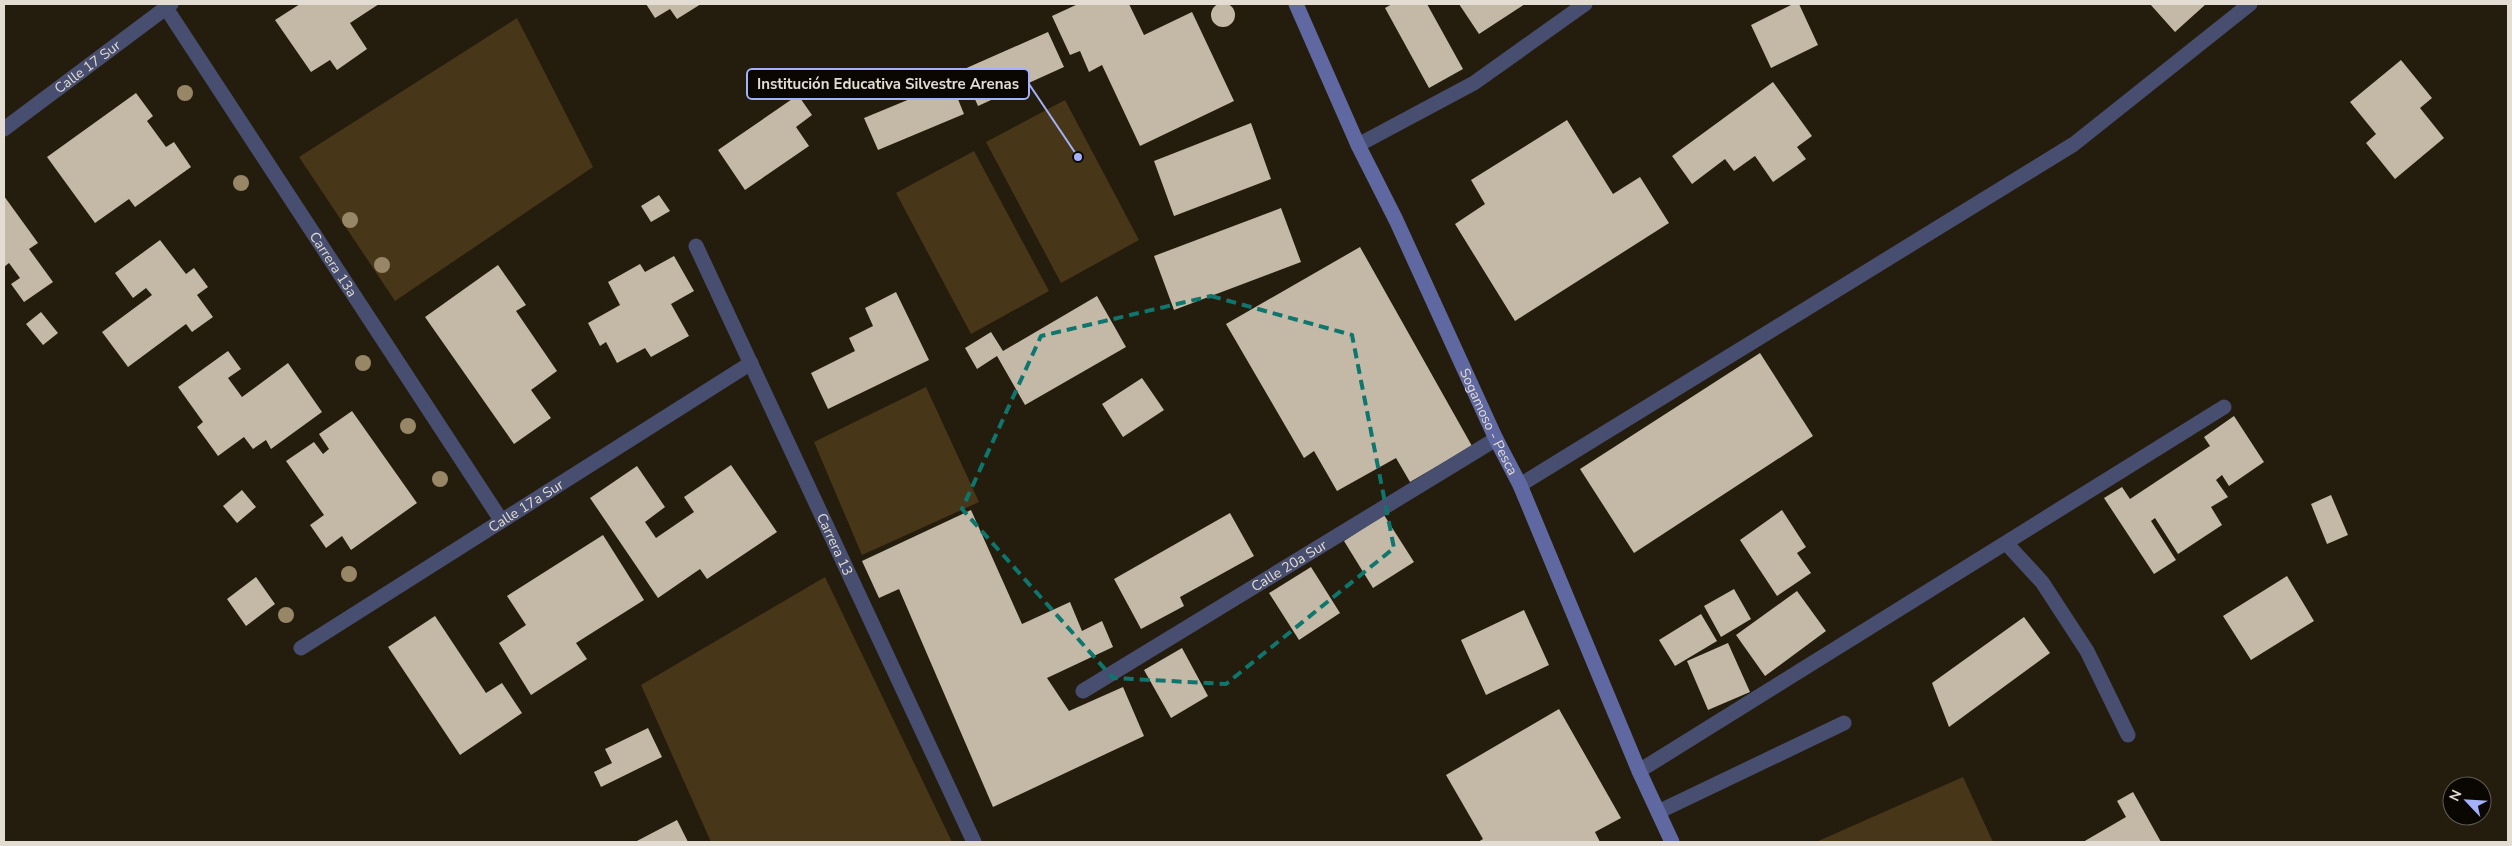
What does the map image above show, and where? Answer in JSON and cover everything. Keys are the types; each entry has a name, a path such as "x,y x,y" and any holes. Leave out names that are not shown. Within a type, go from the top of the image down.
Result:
{"main road":[{"name":"Sogamoso - Pesca","path":"1296,4 1358,144 1396,220 1496,439 1520,485 1639,771 1672,842"}],"street":[{"path":"1358,144 1474,83 1585,4"},
{"path":"1520,485 2074,144 2250,4"},
{"name":"Calle 17 Sur","path":"4,128 168,6"},
{"name":"Carrera 13a","path":"168,6 502,520"},
{"name":"Carrera 13","path":"696,246 974,842"},
{"name":"Calle 17a Sur","path":"301,648 751,363"},
{"path":"1639,771 2224,407"},
{"name":"Calle 20a Sur","path":"1083,691 1496,439"},
{"path":"2006,543 2042,582 2087,651 2128,735"},
{"path":"1658,812 1844,723"}],"highlighted area":[{"path":"1211,296 1352,335 1394,548 1226,684 1113,678 962,509 1041,336"}],"shaded area":[{"path":"517,18 593,167 395,301 299,157"},
{"path":"1065,100 1139,240 1061,283 986,142"},
{"path":"974,151 1049,291 971,334 896,193"},
{"path":"926,387 979,502 862,555 814,442"},
{"path":"825,577 952,842 711,842 641,685"},
{"path":"1963,777 1993,842 1816,842"}],"building":[{"path":"1223,3 1232,6 1235,15 1232,24 1223,27 1214,24 1211,15 1214,6"},
{"path":"300,4 379,4 350,23 367,49 337,70 330,60 311,72 275,20"},
{"path":"646,4 701,4 677,19 670,9 655,18"},
{"path":"1078,4 1129,4 1144,35 1192,12 1234,101 1140,146 1102,65 1089,72 1080,51 1070,55 1052,16"},
{"path":"1392,4 1427,4 1463,69 1429,88 1385,8"},
{"path":"1459,4 1525,4 1479,34"},
{"path":"1793,4 1799,4 1818,45 1771,68 1751,25"},
{"path":"2150,4 2206,4 2175,32"},
{"path":"1048,32 1064,67 978,106 962,70"},
{"path":"2401,60 2432,98 2420,108 2444,138 2395,179 2366,143 2376,134 2350,102"},
{"path":"951,82 964,114 878,150 864,118"},
{"path":"1773,82 1812,136 1797,147 1806,159 1773,182 1755,156 1734,171 1725,159 1692,184 1672,156"},
{"path":"136,93 153,116 147,121 166,147 174,142 191,167 135,207 129,199 95,223 47,157"},
{"path":"798,95 812,115 796,127 809,146 745,190 718,150"},
{"path":"1567,120 1613,194 1640,177 1669,223 1515,321 1455,224 1485,204 1471,180"},
{"path":"1251,123 1271,179 1174,216 1154,161"},
{"path":"659,195 670,211 651,222 641,206"},
{"path":"4,196 38,243 29,249 53,282 24,302 11,284 20,278 9,263 4,267"},
{"path":"1281,208 1301,262 1174,310 1154,256"},
{"path":"160,240 186,274 194,268 208,287 197,295 213,317 192,332 186,324 128,367 102,332 152,295 146,288 133,298 115,273"},
{"path":"1360,247 1472,446 1410,482 1396,458 1337,491 1314,451 1304,458 1226,324"},
{"path":"674,256 694,291 671,304 689,336 651,357 645,348 617,363 606,342 600,346 588,323 620,305 608,282 640,264 645,272"},
{"path":"498,265 526,305 516,311 557,371 531,390 551,418 514,444 425,317"},
{"path":"896,292 929,360 828,409 811,373 855,351 849,338 873,326 865,308"},
{"path":"1097,296 1126,347 1025,405 997,356 977,369 965,348 991,332 1003,351"},
{"path":"41,312 58,333 43,345 26,324"},
{"path":"228,351 241,369 228,378 242,397 288,363 322,412 271,449 266,440 253,449 244,437 218,456 197,427 203,422 178,387"},
{"path":"1760,353 1813,436 1634,553 1580,469"},
{"path":"1142,378 1164,410 1123,437 1102,404"},
{"path":"352,411 417,503 351,550 342,536 326,548 310,525 324,515 286,461 314,442 323,454 329,449 319,434"},
{"path":"2234,416 2264,462 2229,486 2222,475 2216,480 2228,497 2211,507 2222,525 2178,554 2155,518 2151,521 2176,560 2154,574 2104,498 2122,487 2130,499 2210,446 2204,437"},
{"path":"731,465 777,532 707,579 700,569 658,598 590,498 637,466 665,507 645,522 656,538 694,512 684,497"},
{"path":"242,490 256,507 237,523 223,506"},
{"path":"2331,495 2348,535 2327,544 2311,504"},
{"path":"971,510 1022,624 1070,602 1082,631 1102,621 1113,647 1047,678 1069,711 1123,687 1144,736 993,807 899,589 879,598 862,561"},
{"path":"1782,510 1806,547 1797,553 1811,573 1777,596 1740,540"},
{"path":"1230,513 1254,556 1180,597 1184,606 1141,629 1114,579"},
{"path":"1384,515 1414,562 1373,588 1344,541"},
{"path":"603,535 644,600 576,643 587,659 531,695 499,643 526,625 507,596"},
{"path":"1311,567 1340,613 1299,640 1269,593"},
{"path":"2287,576 2314,621 2251,660 2223,616"},
{"path":"256,577 275,604 246,626 227,599"},
{"path":"1734,589 1751,619 1721,637 1704,606"},
{"path":"1797,591 1826,631 1765,676 1736,635"},
{"path":"1524,610 1549,665 1486,695 1461,640"},
{"path":"1701,614 1717,641 1675,666 1659,640"},
{"path":"435,616 486,693 502,683 522,713 460,755 388,647"},
{"path":"2024,617 2050,653 1949,727 1932,683"},
{"path":"1728,643 1750,692 1708,710 1687,661"},
{"path":"1182,648 1208,696 1171,718 1144,670"},
{"path":"1559,709 1621,818 1595,832 1600,842 1478,842 1483,839 1446,775"},
{"path":"648,728 662,757 601,787 594,772 612,763 605,749"},
{"path":"2133,792 2161,842 2083,842 2126,817 2117,801"},
{"path":"677,820 688,842 635,842"}],"place":[{"name":"Institución Educativa Silvestre Arenas","path":"1078,157"}]}
